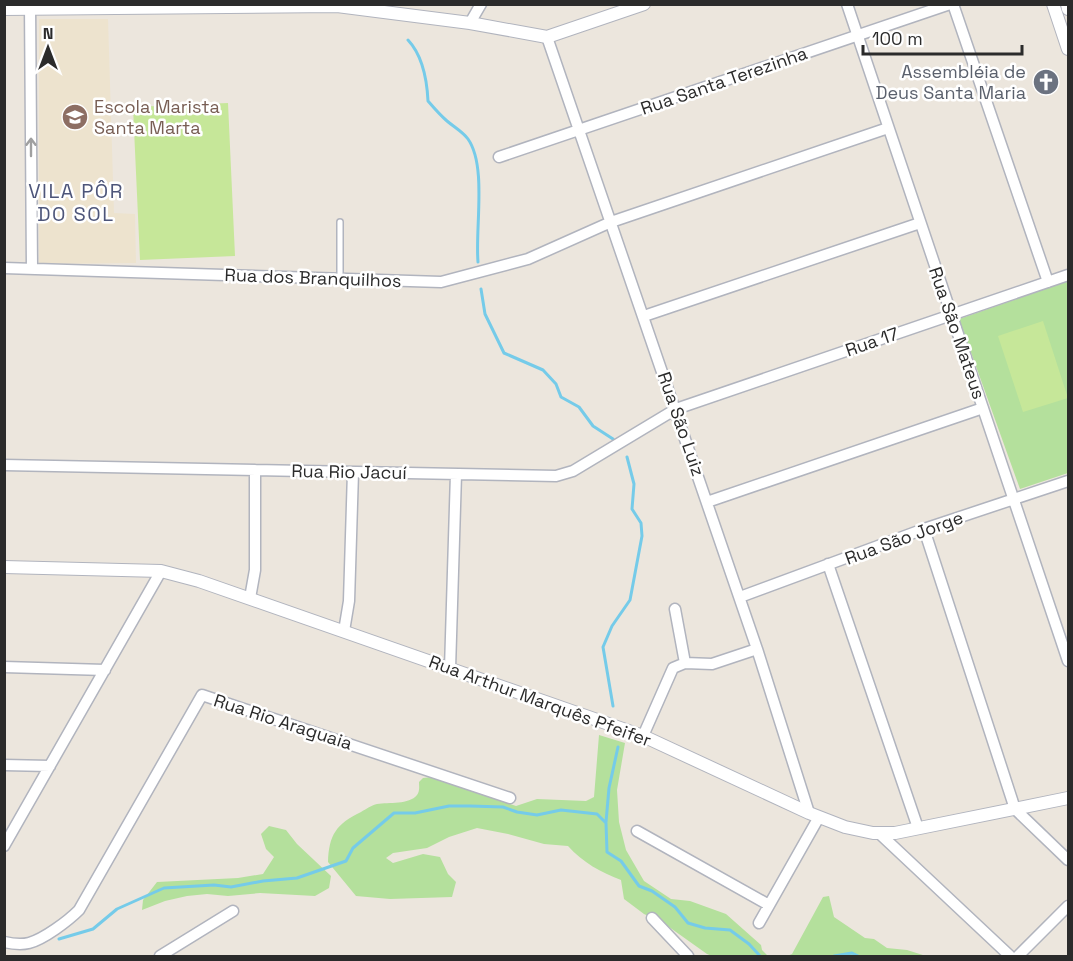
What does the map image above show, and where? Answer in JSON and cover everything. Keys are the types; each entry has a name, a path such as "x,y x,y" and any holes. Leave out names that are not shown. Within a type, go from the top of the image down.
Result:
{"street":[{"path":"471,23 481,4"},
{"path":"4,9 337,5 403,9 547,37 644,4"},
{"name":"Rua São Mateus","path":"847,4 1068,661"},
{"path":"952,4 1048,282"},
{"name":"Rua Santa Terezinha","path":"499,157 952,4"},
{"path":"1053,4 1068,49"},
{"path":"1067,4 1068,9"},
{"path":"31,7 32,268"},
{"name":"Rua São Luiz","path":"547,37 814,815"},
{"name":"Rua dos Branquilhos","path":"4,268 441,282 528,259 611,222 888,128"},
{"path":"644,316 920,223"},
{"name":"Rua 17","path":"676,409 1068,275"},
{"path":"707,502 983,408"},
{"name":"Rua Rio Jacuí","path":"4,465 556,476 573,471 676,409"},
{"path":"250,598 255,570 255,470"},
{"path":"344,631 350,601 353,472"},
{"path":"450,669 456,474"},
{"name":"Rua São Jorge","path":"740,597 924,529 1068,481"},
{"path":"924,529 1015,809 1068,860"},
{"path":"828,564 918,828"},
{"name":"Rua Arthur Marquês Pfeifer","path":"4,567 161,571 200,581 643,736 814,815 857,831 880,834 1068,798"},
{"path":"4,846 161,571"},
{"path":"675,609 685,663"},
{"path":"643,736 673,668 685,663 712,664 757,649"},
{"path":"4,667 105,670"},
{"name":"Rua Rio Araguaia","path":"4,942 31,943 69,920 79,910 202,694 510,798"},
{"path":"4,765 50,766"},
{"path":"759,923 814,815"},
{"path":"637,831 769,905"},
{"path":"880,834 1010,957"},
{"path":"1018,957 1068,906"},
{"path":"160,957 233,911"},
{"path":"652,918 688,957"}],"lane":[{"path":"340,222 340,279"}],"shaded area":[{"name":"Escola Marista Santa Marta","path":"39,19 108,19 114,213 135,214 136,263 39,264"}],"green space":[{"path":"228,103 235,256 140,260 133,107"},
{"path":"1068,281 1068,473 1020,489 959,319"},
{"path":"1043,321 1068,398 1023,412 998,336"},
{"path":"599,735 625,743 617,790 619,822 626,850 644,881 671,899 690,901 726,914 761,945 762,950 768,956 712,956 707,954 662,922 644,914 624,899 621,880 593,866 568,846 544,844 477,828 449,837 427,848 393,853 386,858 393,863 423,854 440,857 448,874 456,882 452,897 390,899 356,896 328,862 332,837 345,821 373,805 404,802 413,798 418,793 419,782 423,778 432,777 516,806 537,799 586,801 594,797"},
{"path":"269,826 286,830 297,844 331,876 329,888 315,896 260,893 187,896 142,910 143,900 157,882 238,878 263,874 274,857 266,849 261,834"},
{"path":"829,896 834,917 865,938 874,939 887,948 907,950 926,956 787,956 792,954 823,897"}],"waterway":[{"path":"408,40 417,53 423,69 428,101 444,119 466,136 474,151 479,181 478,262"},
{"path":"481,289 485,314 504,353 543,370 556,384 561,397 579,407 593,426 613,439"},
{"path":"613,706 603,647 612,626 630,600 642,536 641,523 632,509 634,484 627,457"},
{"path":"606,822 609,788 618,747"},
{"path":"59,939 93,929 117,909 164,888 214,885 231,887 297,878 346,861 353,848 394,813 415,813 449,806 470,806 503,807 537,815 561,810 597,814 606,823 607,852 621,861 639,886 652,891 675,907 688,923 705,928 730,930 749,944 760,956"},
{"path":"834,956 852,953 858,956"}],"place":[{"name":"Assembléia de Deus Santa Maria","path":"1046,82"},
{"name":"Escola Marista Santa Marta","path":"75,117"}],"district":[{"name":"VILA PÔR DO SOL","path":"76,202"}]}
